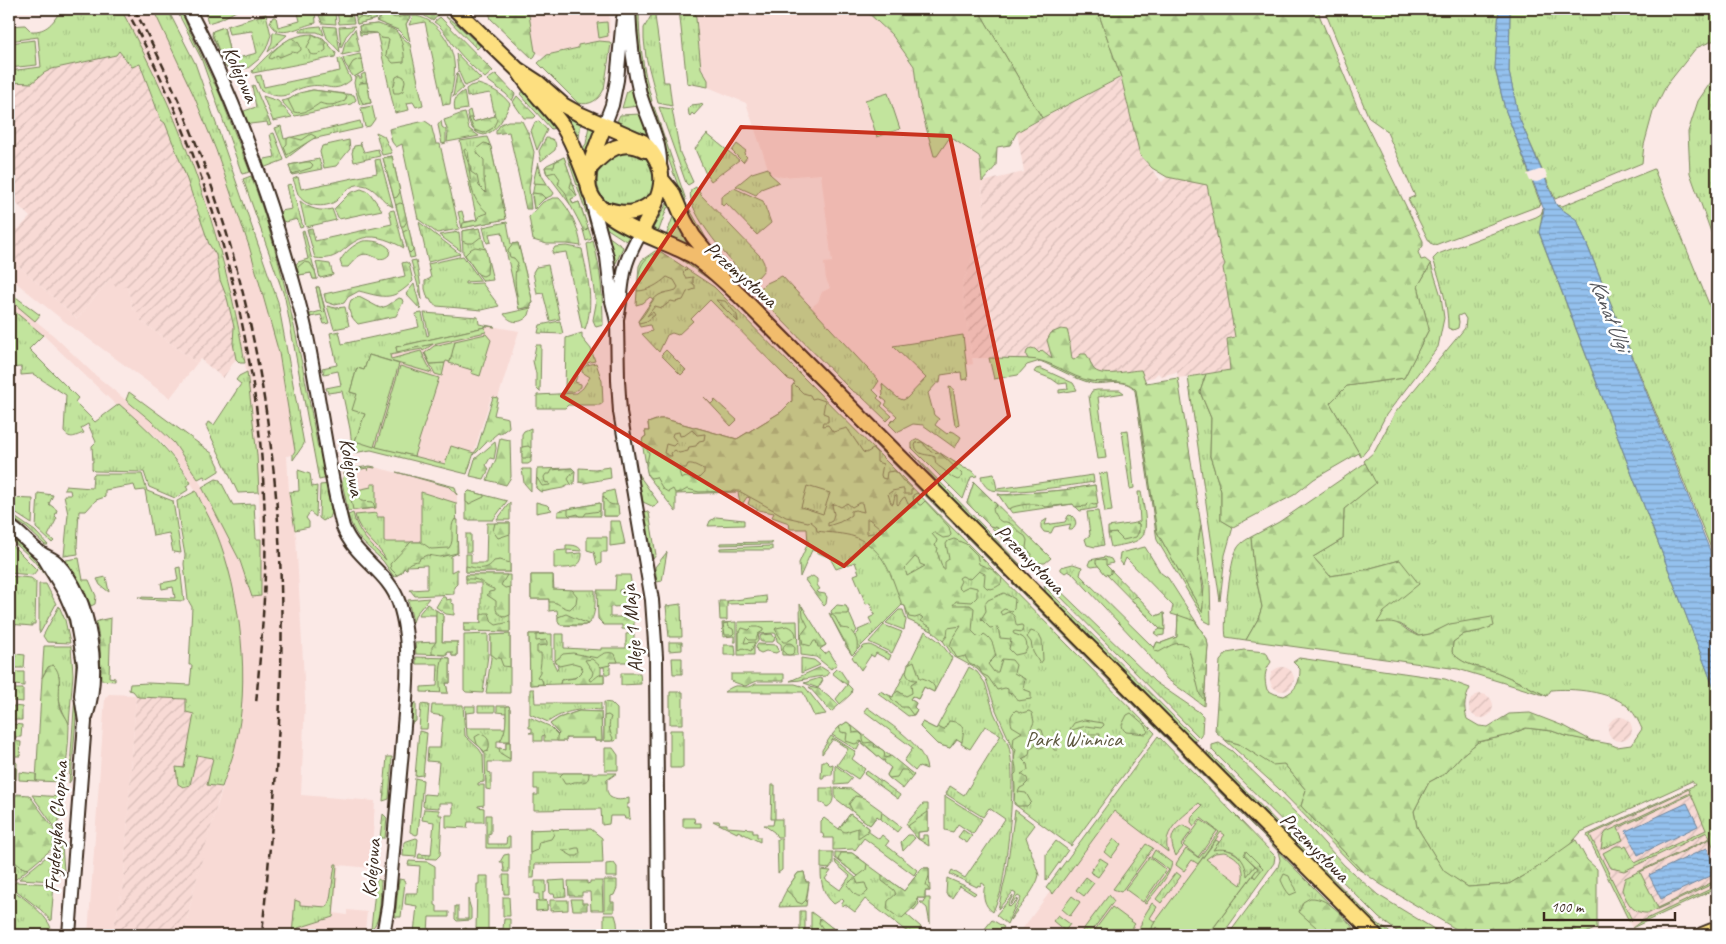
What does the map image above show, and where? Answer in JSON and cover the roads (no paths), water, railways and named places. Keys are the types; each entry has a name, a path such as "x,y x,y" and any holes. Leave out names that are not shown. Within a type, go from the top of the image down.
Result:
{"main road":[{"path":"455,9 517,69 537,82 564,105 604,126 643,142 648,147 661,174 658,198 641,232"},
{"path":"517,69 530,88 544,102 562,126 590,182 600,207 630,214 640,211 658,198"},
{"path":"590,182 604,126"},
{"path":"590,182 607,151 617,146 641,148 651,153"},
{"name":"Przemysłowa","path":"661,174 672,192 688,229 740,296"},
{"name":"Przemysłowa","path":"600,207 612,217 691,255 740,296 1375,935"},
{"path":"1702,935 1717,928"}],"street":[{"name":"Kolejowa","path":"188,9 217,67 237,113 262,181 284,253 307,335 343,527 355,547 388,582 399,602 403,620 406,653 406,696 388,907 383,935"},
{"path":"604,126 612,105 617,80 624,9"},
{"path":"629,9 635,70 641,97 661,159 661,174"},
{"name":"Aleje 1 Maja","path":"590,182 595,213 607,258 612,302 617,322 620,412 652,600 656,639 658,935"},
{"name":"Aleje 1 Maja","path":"617,322 622,302 625,269 632,249 641,232"},
{"name":"Fryderyka Chopina","path":"9,526 19,532 41,553 57,562 72,583 84,615 92,646 94,664 92,696 84,722 68,935"}],"water":[{"name":"Kanał Ulgi","path":"1499,9 1510,9 1509,72 1519,118 1557,206 1577,220 1717,568 1717,696 1539,232 1544,210 1505,109 1495,68"},
{"path":"1687,803 1698,826 1638,855 1626,831"},
{"path":"1707,848 1717,873 1661,899 1649,875"}],"railway":[{"path":"126,9 157,69 207,193 242,323 254,389 265,523 262,636 256,704"},
{"path":"134,9 172,86 204,165 230,246 251,328 266,412 276,497 281,582 281,668 276,768 262,935"}],"park label":[{"name":"Park Winnica","path":"1074,739"}]}
